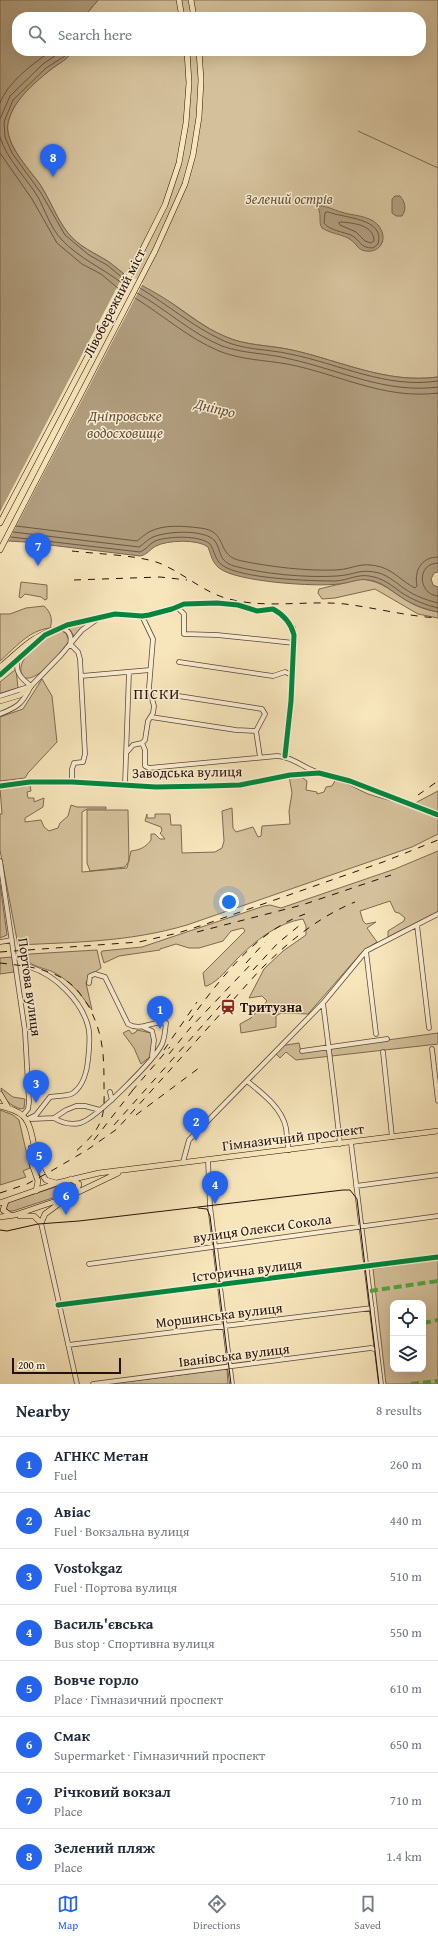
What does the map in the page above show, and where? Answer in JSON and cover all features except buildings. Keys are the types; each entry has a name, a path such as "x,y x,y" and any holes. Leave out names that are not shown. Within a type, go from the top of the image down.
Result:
{"main road":[{"path":"179,0 181,12"},
{"name":"Лівобережний міст","path":"0,523 109,316 165,205 179,163 186,123 189,83 187,56"},
{"name":"Лівобережний міст","path":"0,550 155,251 185,184 193,155 199,117 201,80 199,56"},
{"path":"0,667 28,642 46,632 56,629"},
{"path":"0,701 20,695 31,686"},
{"path":"0,1094 10,1109"},
{"path":"0,1106 10,1109 24,1118 31,1135 36,1159 43,1176 50,1182 57,1183"},
{"name":"Гімназичний проспект","path":"0,1203 57,1183 99,1173 438,1131"},
{"path":"31,1135 32,1164 38,1181 36,1191"},
{"name":"Гімназичний проспект","path":"68,1197 104,1179 127,1170"},
{"path":"71,1179 79,1184 76,1194"},
{"path":"6,1201 3,1210 12,1215 68,1197"},
{"path":"0,1216 34,1216 41,1223 45,1214 68,1197"}],"street":[{"path":"0,675 38,640 56,629 115,614 142,616 184,604 210,603 238,606 257,611 273,609 284,616 293,628 294,643 285,756"},
{"path":"177,607 184,614 184,634 217,635 294,643"},
{"path":"127,752 133,746 142,743 145,740 147,724 154,706 149,688 154,639 142,616"},
{"path":"0,714 17,708 31,686 82,630 99,618"},
{"path":"56,629 62,628 69,633 70,644 80,655 85,759 83,762 73,765 72,782"},
{"path":"18,660 17,667 20,676 31,686"},
{"path":"179,662 272,676 285,672 292,675"},
{"path":"81,676 150,670"},
{"path":"126,784 129,672"},
{"path":"0,696 31,686"},
{"path":"172,695 262,709 265,714 256,731 260,757"},
{"path":"151,717 236,730 256,731"},
{"path":"142,743 145,750 145,765 149,768 260,757 285,756 295,760 306,768 319,773"},
{"name":"Заводська вулиця","path":"0,786 30,782 72,782 180,787 240,785 290,775 319,773 350,781 438,815"},
{"name":"Портова вулиця","path":"0,861 26,1038 29,1106 24,1118"},
{"path":"183,1162 189,1140 323,1003 366,951 438,914"},
{"path":"417,925 429,1028"},
{"path":"0,942 12,940"},
{"path":"366,951 376,1034"},
{"path":"24,1118 36,1115 50,1097 69,1095 75,1092 87,1071 90,1037 88,1026 83,1014 74,1000 53,979 41,971 30,967"},
{"path":"24,1118 54,1118 70,1124 88,1120 112,1100 162,1044 166,1023 161,1022 143,1027 131,1027 128,1024 106,977 95,974 90,976 90,983"},
{"path":"323,1003 340,1144"},
{"path":"143,1027 152,1031 154,1040 152,1056"},
{"path":"302,1051 387,1039"},
{"path":"432,1049 438,1101"},
{"path":"383,1052 392,1137"},
{"path":"247,1081 268,1098 279,1114 286,1129 289,1150"},
{"path":"110,1092 112,1100"},
{"path":"54,1118 66,1110 76,1106 85,1106 100,1110"},
{"path":"351,1142 381,1384"},
{"path":"208,1160 210,1206 232,1384"},
{"path":"356,1186 438,1175"},
{"name":"вулиця Олекси Сокола","path":"89,1264 438,1216"},
{"path":"41,1223 58,1305 77,1384"},
{"name":"Історична вулиця","path":"58,1305 220,1286 438,1257"},
{"name":"Моршинська вулиця","path":"68,1345 372,1308"},
{"name":"Іванівська вулиця","path":"93,1384 371,1348 377,1350"}],"green space":[{"name":"Зелений острів","path":"98,0 438,0 438,377 419,378 382,374 284,348 240,342 210,329 173,304 129,278 109,262 82,246 72,238 60,221 39,183 23,163 13,147 8,130 10,114 19,100 30,87 68,56 426,56 426,12 88,12"},
{"path":"361,579 376,582 414,605 438,612 438,618 418,614 375,589 335,598 322,599 318,593 319,589"},
{"path":"21,582 47,585 47,599 45,600 41,597 25,594 21,598 19,597"},
{"path":"44,606 51,616 50,628 35,632 17,645 0,661 0,614 10,614 26,608"},
{"path":"89,621 74,637 67,627"},
{"path":"60,630 66,633 69,641 43,671 31,678 25,678 21,672 21,665 25,657 39,643"},
{"path":"16,669 18,688 0,694 0,682"},
{"path":"42,679 52,696 57,742 25,778 0,781 0,717 23,709"},
{"path":"289,776 300,776 307,781 306,790 317,792 317,794 324,792 326,787 332,786 336,779 368,794 414,807 417,802 438,791 438,834 412,847 166,931 124,938 82,942 18,945 0,850 0,814 2,814 0,788 30,785 31,791 27,792 28,798 34,798 34,802 44,798 43,807 25,818 25,822 41,820 44,827 49,831 58,828 60,823 68,816 71,805 77,807 106,807 106,809 87,809 82,812 82,872 127,868 131,851 140,849 147,845 151,840 151,834 155,834 160,839 165,839 160,833 162,831 161,827 145,821 147,814 147,818 155,818 155,814 170,814 171,825 181,825 182,853 215,852 222,848 224,841 222,811 232,808 233,828 236,832 253,827 258,837 261,836 262,826 290,824 289,811 292,793"},
{"path":"87,810 128,810 129,861 125,867 90,871 87,863"},
{"path":"438,851 438,912 388,937 388,931 404,921 405,918 399,913 395,912 390,901 360,911 363,921 366,924 376,922 367,928 377,942 363,951 308,1014 281,1013 276,1016 276,1027 241,1033 240,1024 251,1018 267,1001 262,996 249,998 264,969 283,951 306,935 306,926 303,919 284,924 259,939 220,977 212,984 207,986 205,986 203,973 245,931 243,928 231,931 223,941 199,948 189,948 176,944 160,950 119,956 104,963 101,953 102,951 142,947 264,906 270,905 281,908 395,869"},
{"path":"0,884 7,935 0,938"},
{"path":"97,950 101,968 89,976 86,983 92,1010 79,992 64,979 51,971 31,964 26,958 26,955 30,954"},
{"path":"12,957 14,972 0,974 0,958"},
{"path":"129,1030 132,1034 137,1030 151,1033 153,1037 151,1056 141,1064 134,1048 123,1033"},
{"path":"438,1033 438,1044 296,1060 286,1052 280,1058 275,1053 280,1046 299,1043 301,1052"},
{"path":"1,1088 13,1097 25,1099 24,1108 17,1108 8,1102 3,1096"},
{"path":"0,1110 13,1115 19,1120 30,1168 23,1171 26,1177 0,1185"},
{"path":"72,1183 74,1185 74,1189 71,1192 13,1211 9,1211 6,1208 9,1202"},
{"path":"438,1256 438,1384 386,1384 373,1269 437,1260"},
{"path":"227,1369 228,1384 108,1384"}],"water":[{"name":"Дніпровське водосховище","path":"0,0 98,0 88,12 12,12 12,56 68,56 30,88 14,108 8,123 8,131 13,147 43,189 56,215 72,238 109,262 129,278 168,300 204,326 240,342 284,348 382,374 419,378 438,377 438,572 434,573 431,579 433,585 438,587 438,612 423,608 405,600 382,584 369,580 358,580 328,585 313,585 258,580 228,573 219,568 213,561 208,547 197,543 182,541 167,542 156,546 140,556 25,542 9,541 0,545"},
{"path":"395,196 400,196 404,203 405,208 402,216 396,216 392,213 392,199"},
{"path":"320,206 370,219 378,225 381,230 383,241 381,245 373,251 362,250 348,238 329,232 322,228 318,208"}],"pier":[{"path":"125,272 143,283 7,544 0,547 0,512"}],"waterway":[{"path":"358,131 438,168"}],"tram line":[{"path":"0,1230 7,1231 38,1224 79,1221 350,1190 357,1199 379,1384"},
{"path":"198,1208 207,1209 210,1216 231,1384"}],"railway":[{"path":"72,551 129,556 150,560 168,567 202,588 220,596 243,602 272,604 345,604 414,616 438,618"},
{"path":"74,580 160,577 187,580"},
{"path":"418,795 438,781"},
{"path":"0,952 139,942 178,933 383,862 438,840"},
{"path":"197,932 302,905 391,875"},
{"path":"0,1193 27,1184 53,1170 87,1150 117,1129 259,971 292,941 316,923 328,915 355,902"},
{"path":"189,1021 226,974 254,945 287,922 305,914"},
{"path":"253,970 278,943 300,925"},
{"path":"246,963 265,942"},
{"path":"169,1054 191,1027 254,961"},
{"path":"0,963 19,965 47,971 64,979 79,992 94,1017 102,1044 104,1109 97,1128 87,1141 74,1153"},
{"path":"114,1125 235,989"},
{"path":"164,1050 197,1002"},
{"path":"132,1091 170,1047"},
{"path":"136,1115 203,1065"},
{"path":"94,1140 136,1086"}],"marked path":[{"path":"370,1291 438,1281"},
{"path":"426,1322 438,1320"},
{"path":"411,1384 438,1381"}],"cycle path":[{"path":"0,675 45,635 67,625 115,614 142,616 149,615 184,604 217,603 238,605 257,611 273,609 286,620 294,635 291,701 285,756"},
{"path":"0,786 30,782 72,782 156,787 240,785 290,775 319,773 350,781 438,815"},
{"path":"58,1305 438,1257"}],"place":[{"name":"Зелений пляж","path":"53,177"},
{"name":"Річковий вокзал","path":"38,566"},
{"name":"Тритузна","path":"228,1007"},
{"name":"АГНКС Метан","path":"160,1029"},
{"name":"Vostokgaz","path":"36,1103"},
{"name":"Авіас","path":"196,1141"},
{"name":"Вовче горло","path":"39,1175"},
{"name":"Василь'євська","path":"215,1204"},
{"name":"Смак","path":"66,1215"}],"district":[{"name":"ПІСКИ","path":"157,694"}],"water label":[{"name":"Дніпро","path":"215,408"}]}
